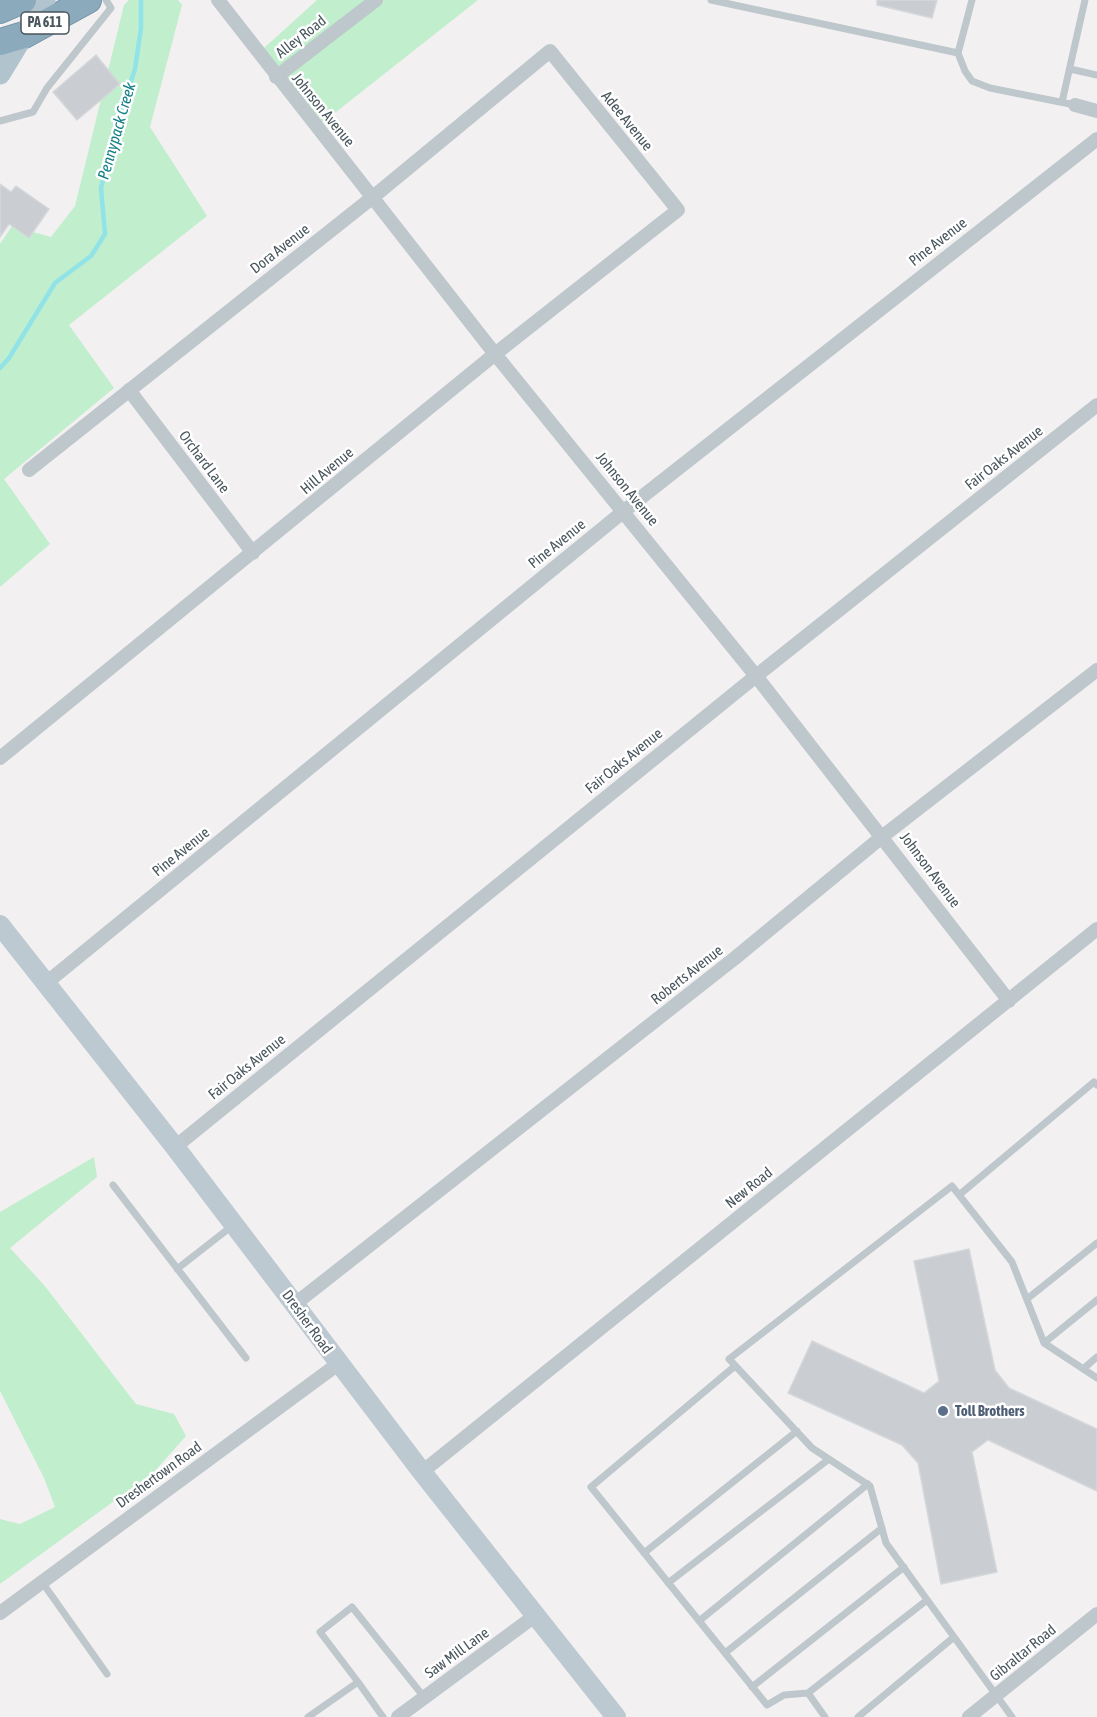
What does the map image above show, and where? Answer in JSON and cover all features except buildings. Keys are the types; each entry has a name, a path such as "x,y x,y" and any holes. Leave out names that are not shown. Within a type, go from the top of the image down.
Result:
{"highway":[{"name":"PA 611","path":"0,10 23,0"},
{"name":"PA 611","path":"0,42 24,35 88,0"}],"main road":[{"path":"0,74 45,0"},
{"name":"Dresher Road","path":"0,925 175,1147 338,1364 616,1717"}],"street":[{"name":"Johnson Avenue","path":"218,0 495,354 624,511 883,836 1009,1001"},
{"name":"Alley Road","path":"276,77 376,0"},
{"name":"Dora Avenue","path":"29,470 373,197 550,51"},
{"name":"Adee Avenue","path":"550,51 678,210"},
{"path":"1069,103 1097,111"},
{"name":"Pine Avenue","path":"45,984 624,511 1097,139"},
{"name":"Hill Avenue","path":"0,758 253,554 495,354 678,210"},
{"name":"Orchard Lane","path":"129,390 253,554"},
{"name":"Fair Oaks Avenue","path":"175,1147 756,676 1097,405"},
{"name":"Roberts Avenue","path":"295,1304 735,958 883,836 1097,670"},
{"name":"New Road","path":"422,1472 1097,929"},
{"name":"Dreshertown Road","path":"0,1613 338,1364"},
{"name":"Saw Mill Lane","path":"398,1717 536,1615"},
{"name":"Gibraltar Road","path":"969,1717 1097,1615"}],"lane":[{"path":"0,121 3,123 33,112 47,88 111,8 106,0"},
{"path":"711,0 958,53"},
{"path":"972,0 958,53 972,81 990,88 1069,103 1070,69 1085,0"},
{"path":"1070,69 1097,75"},
{"path":"959,1195 1094,1082 1097,1085"},
{"path":"113,1185 246,1358"},
{"path":"1012,1717 886,1543 868,1484 812,1448 729,1359 952,1186 1012,1262 1044,1343 1097,1378"},
{"path":"177,1269 234,1224"},
{"path":"1027,1299 1097,1243"},
{"path":"1044,1343 1097,1300"},
{"path":"1083,1369 1097,1357"},
{"path":"735,1366 591,1487 767,1706 784,1695 807,1693 927,1600"},
{"path":"644,1553 797,1431"},
{"path":"669,1583 829,1459"},
{"path":"699,1621 868,1484"},
{"path":"725,1653 882,1528"},
{"path":"752,1687 904,1567"},
{"path":"42,1582 107,1674"},
{"path":"383,1717 320,1632 352,1607 424,1697"},
{"path":"858,1717 954,1637"},
{"path":"308,1717 358,1682"},
{"path":"807,1693 825,1717"}],"green space":[{"path":"129,0 178,0 182,5 150,127 207,216 69,325 114,388 4,479 50,544 0,587 0,244 12,226 51,237 75,206 124,5"},
{"path":"317,0 478,0 322,123 264,48"},
{"path":"94,1157 97,1177 10,1248 44,1285 136,1404 174,1414 186,1436 154,1472 0,1584 0,1519 20,1524 55,1507 44,1478 0,1391 0,1212"}],"waterway":[{"name":"Pennypack Creek","path":"0,368 9,358 55,283 91,256 105,234 101,188 120,114 135,69 141,28 141,0"}],"place":[{"name":"Toll Brothers","path":"943,1411"}]}
